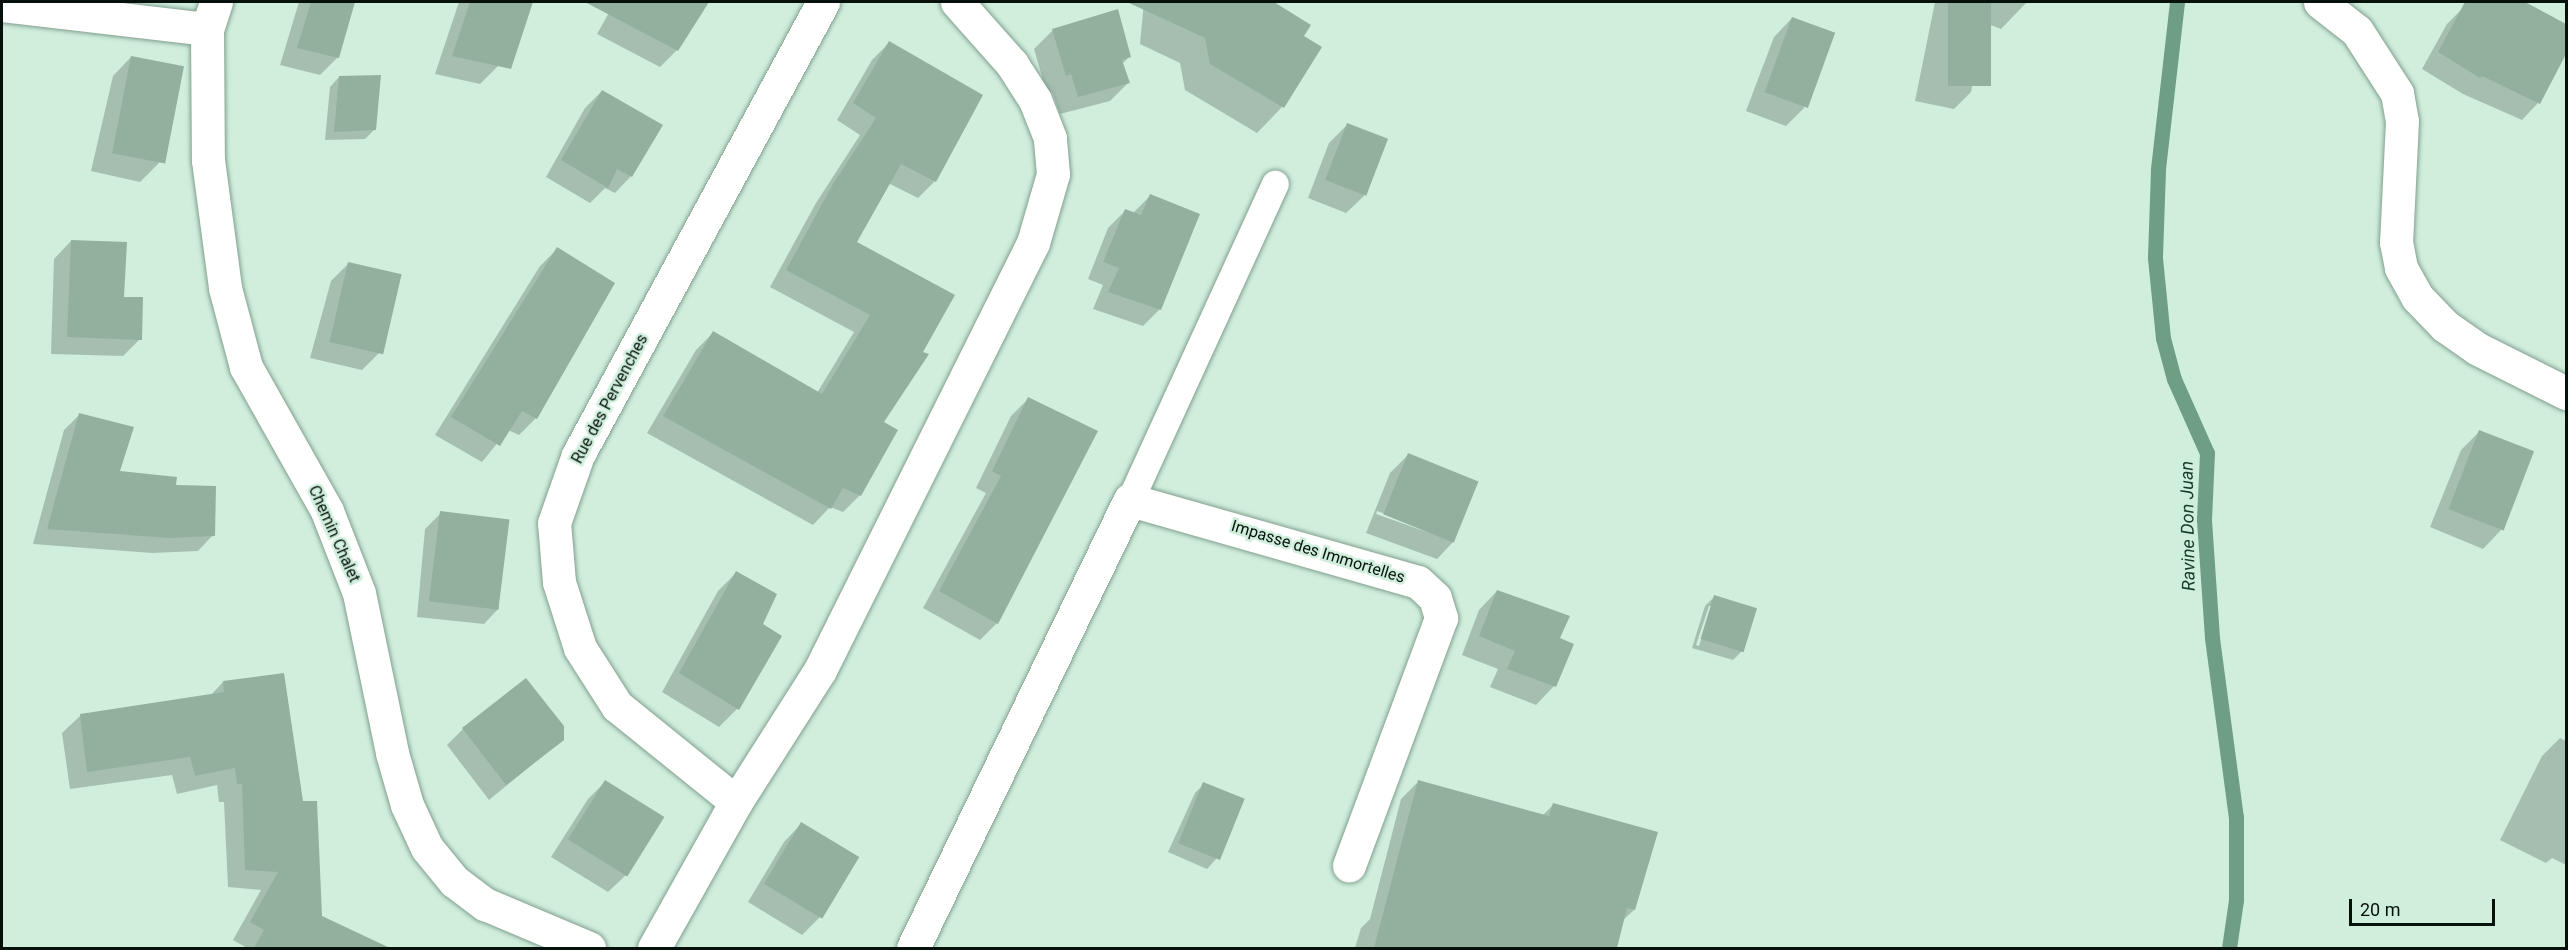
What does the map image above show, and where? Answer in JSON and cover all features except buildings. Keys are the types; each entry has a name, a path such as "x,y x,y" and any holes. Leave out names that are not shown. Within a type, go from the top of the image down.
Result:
{"street":[{"name":"Rue des Pervenches","path":"736,802 617,706 598,677 580,648 559,582 554,523 578,455 823,2"},
{"path":"654,948 736,802 820,670 1033,243 1053,174 1050,138 1035,100 1012,64 957,2"},
{"path":"2320,2 2357,31 2397,93 2402,121 2396,242 2401,268 2417,297 2445,326 2476,348 2566,393"},
{"path":"2,5 212,15"},
{"name":"Chemin Chalet","path":"212,15 208,160 225,288 246,367 327,511 359,592 392,753 407,805 427,848 454,881 485,904 589,948"},
{"path":"914,948 1130,500"},
{"name":"Impasse des Immortelles","path":"1130,500 1418,582 1435,598 1441,618 1349,865"}],"lane":[{"path":"1130,500 1275,184"}],"waterway":[{"name":"Ravine Don Juan","path":"2177,2 2158,170 2155,258 2163,338 2174,379 2207,453 2204,520 2212,638 2236,817 2236,900 2229,948"}]}
